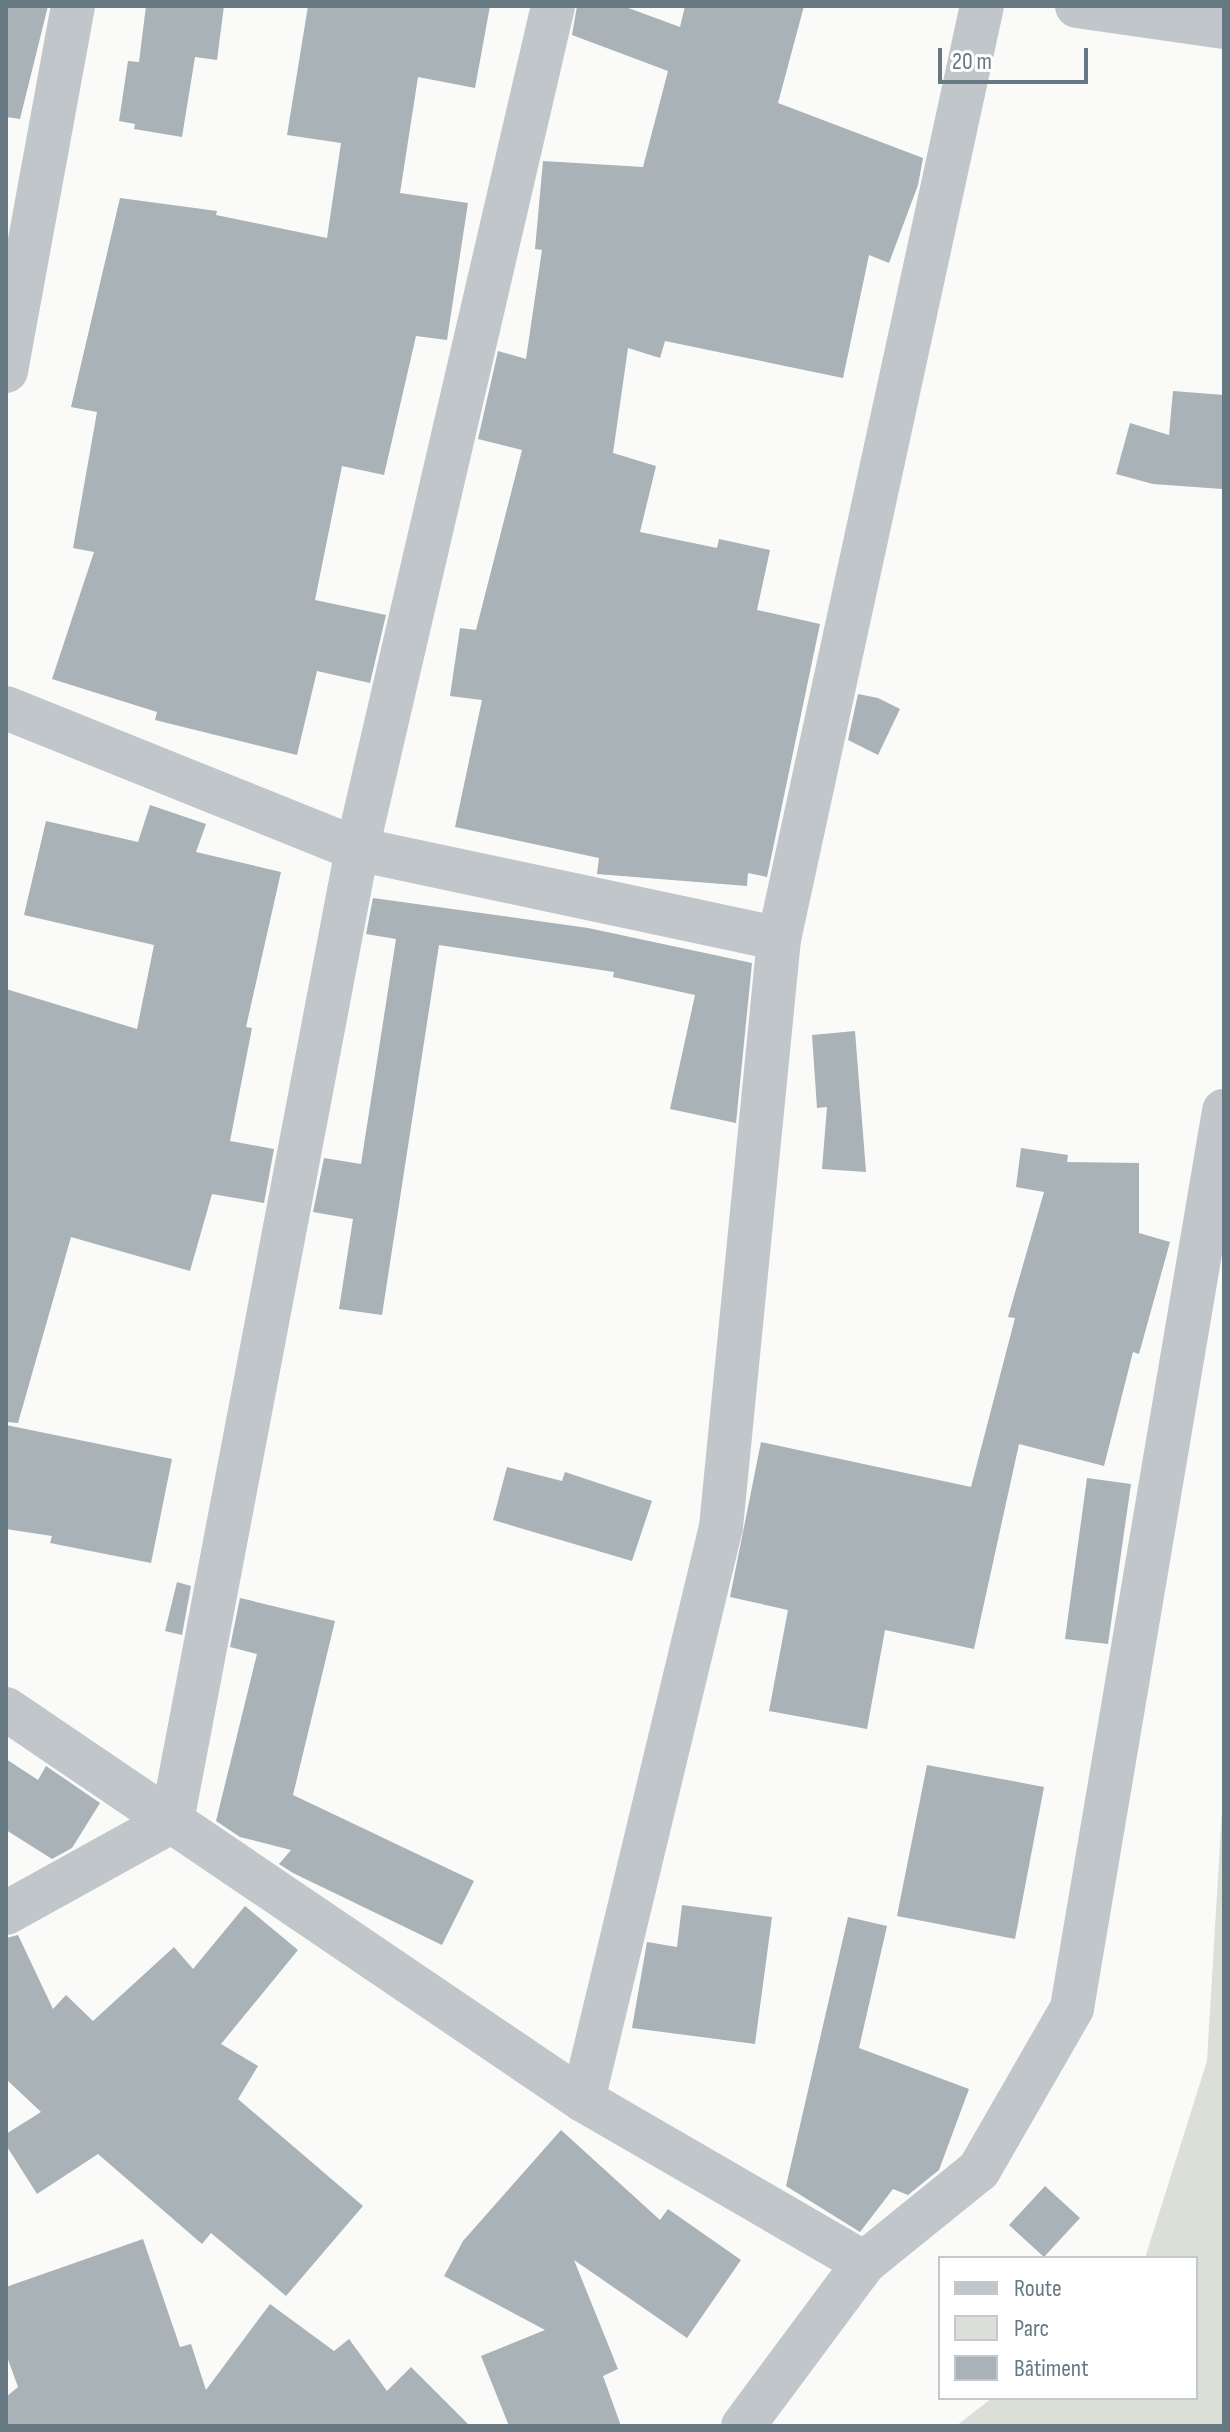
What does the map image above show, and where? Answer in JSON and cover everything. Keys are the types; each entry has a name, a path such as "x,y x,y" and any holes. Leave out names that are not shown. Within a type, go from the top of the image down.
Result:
{"street":[{"path":"6,371 73,6"},
{"path":"172,1821 357,849 553,6"},
{"path":"583,2100 721,1527 779,939 982,6"},
{"path":"1077,6 1224,27"},
{"path":"6,708 357,849 779,939"},
{"path":"743,2426 864,2263 979,2170 1072,2008 1224,1111"},
{"path":"6,1709 583,2100 864,2263"},
{"path":"6,1913 172,1821"}],"green space":[{"path":"1224,1777 1224,2426 956,2426 989,2400 1198,2400 1198,2256 1146,2256 1207,2061"}],"building":[{"path":"6,6 48,6 20,119 6,117"},
{"path":"146,6 224,6 217,60 195,57 182,137 134,129 135,124 119,121 128,61 139,62"},
{"path":"308,6 490,6 475,88 418,77 400,193 468,203 447,340 416,336 384,475 342,466 315,600 386,615 370,683 317,671 297,755 155,720 157,712 52,679 94,552 73,548 97,412 71,407 120,198 217,211 216,215 327,238 341,143 287,135"},
{"path":"577,6 623,6 680,27 685,6 804,6 778,103 923,158 918,185 889,263 869,255 843,378 665,341 660,358 628,348 613,453 656,466 640,532 717,548 719,539 770,550 757,610 820,624 767,877 748,873 747,886 597,874 599,858 455,827 482,700 450,696 460,628 476,630 522,450 478,439 498,351 526,359 542,250 535,249 543,161 643,167 668,71 572,35"},
{"path":"1173,391 1224,395 1222,489 1153,484 1116,474 1130,423 1169,435"},
{"path":"858,694 878,698 900,709 878,755 848,740"},
{"path":"150,805 206,824 196,852 281,872 246,1027 252,1028 230,1141 274,1149 264,1203 212,1194 190,1271 71,1237 18,1423 6,1422 6,989 137,1029 154,945 24,915 46,821 138,842"},
{"path":"373,898 588,928 752,963 736,1123 670,1109 695,995 613,977 614,972 439,945 382,1315 339,1309 353,1219 313,1212 324,1158 361,1164 396,939 366,934"},
{"path":"855,1031 866,1172 822,1169 827,1107 817,1108 812,1035"},
{"path":"1021,1148 1068,1155 1067,1162 1139,1163 1139,1233 1170,1242 1139,1354 1133,1352 1104,1466 1019,1444 974,1649 885,1630 867,1729 769,1711 788,1610 730,1597 761,1442 971,1487 1015,1318 1008,1317 1044,1192 1016,1187"},
{"path":"6,1425 172,1459 151,1563 50,1543 52,1536 6,1529"},
{"path":"507,1467 562,1481 565,1472 652,1501 632,1561 493,1520"},
{"path":"1087,1478 1131,1484 1108,1644 1065,1639"},
{"path":"177,1582 191,1586 182,1635 165,1631"},
{"path":"240,1598 335,1621 293,1795 474,1881 442,1945 279,1864 291,1850 240,1837 216,1821 257,1654 230,1647"},
{"path":"6,1759 38,1780 46,1766 100,1803 72,1848 52,1859 6,1830"},
{"path":"927,1765 1044,1787 1015,1939 897,1916"},
{"path":"682,1905 772,1917 755,2044 632,2028 647,1942 677,1947"},
{"path":"245,1906 298,1950 221,2044 258,2066 238,2099 363,2206 286,2296 211,2233 202,2244 98,2154 37,2194 6,2145 6,2134 41,2112 6,2079 6,1938 18,1935 53,2009 66,1995 93,2021 174,1947 193,1969"},
{"path":"848,1917 887,1926 859,2048 969,2089 939,2170 908,2195 893,2189 860,2232 786,2186"},
{"path":"561,2130 660,2220 668,2209 741,2260 687,2338 574,2260 618,2369 603,2376 621,2426 509,2426 481,2356 545,2330 444,2276 463,2241"},
{"path":"1045,2186 1080,2218 1045,2256 1009,2225"},
{"path":"143,2239 180,2347 191,2344 206,2390 270,2304 334,2351 349,2339 387,2391 411,2367 470,2426 6,2426 6,2397 18,2387 6,2354 6,2287"}]}
